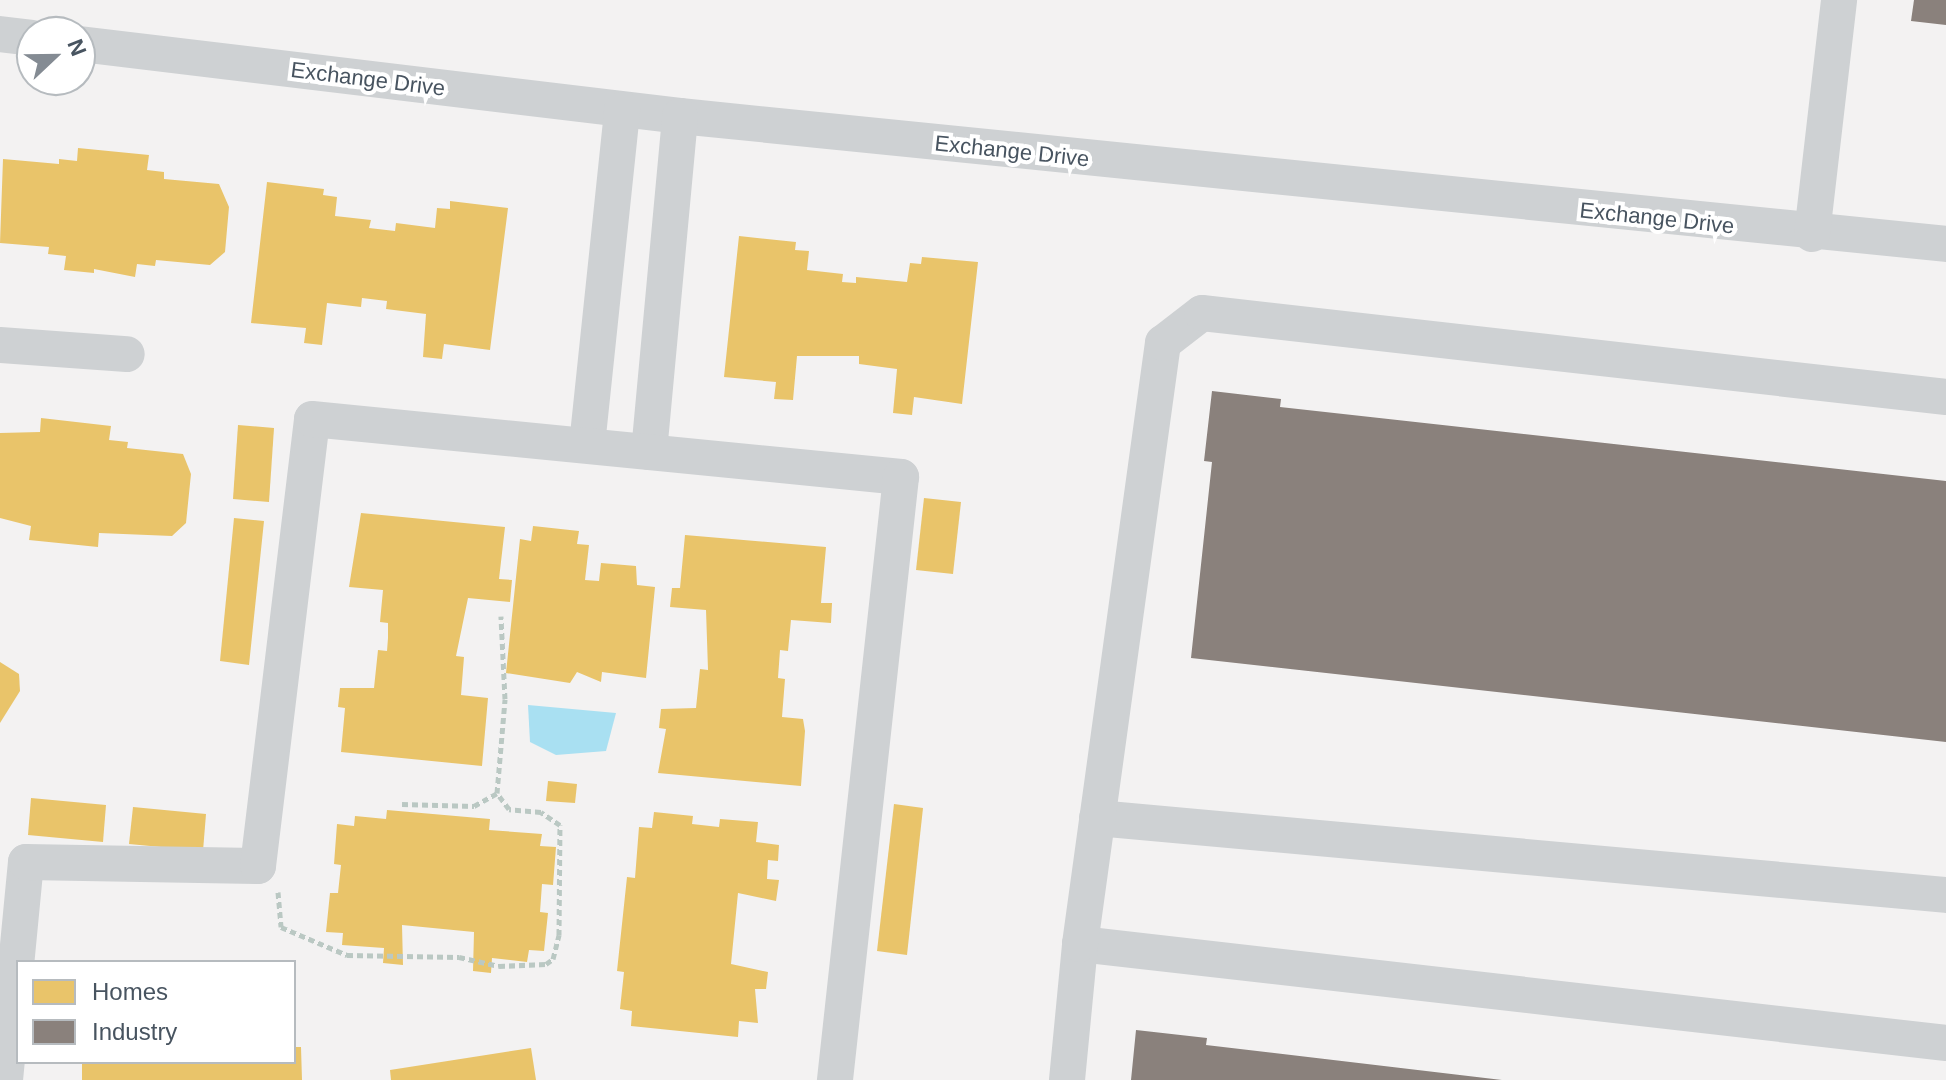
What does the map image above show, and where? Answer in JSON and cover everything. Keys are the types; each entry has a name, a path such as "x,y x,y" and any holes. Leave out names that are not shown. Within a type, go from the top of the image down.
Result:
{"street":[{"path":"1812,234 1839,0"},
{"name":"Exchange Drive","path":"96,46 622,110 1812,234 1946,244"},
{"path":"587,445 622,110"},
{"path":"649,452 680,116"},
{"path":"1067,1080 1080,944 1163,343 1202,313 1946,397"},
{"path":"0,345 127,354"},
{"path":"17,960 26,862 258,866 312,419 901,477 835,1080"},
{"path":"1097,818 1946,895"},
{"path":"1080,944 1946,1043"},
{"path":"5,1080 16,966"}],"path":[{"path":"258,866 279,894 281,927 347,955 459,957 499,966 546,964 558,948 560,825 541,812 509,809 497,793 505,699 501,616"},
{"path":"402,804 474,806 497,793"}],"water":[{"path":"528,705 616,713 606,751 556,755 530,742"}],"building: Homes":[{"path":"78,148 149,155 147,170 164,172 164,179 219,184 229,207 225,252 210,265 156,260 155,266 137,264 135,277 94,269 94,273 64,270 66,256 48,254 49,247 0,243 3,159 59,164 59,159 77,161"},
{"path":"267,182 324,189 323,195 337,197 335,216 371,220 369,228 395,231 396,223 435,228 437,208 450,209 450,201 508,208 490,350 444,344 442,359 423,357 426,314 386,309 387,301 362,298 361,307 327,303 322,345 304,343 306,328 251,323"},
{"path":"739,236 796,242 795,250 809,251 807,270 843,274 842,282 856,283 856,277 907,282 910,263 921,264 922,257 978,262 962,404 914,397 912,415 893,413 897,369 859,364 859,356 797,356 793,400 774,399 776,382 724,377"},
{"path":"41,418 111,426 109,440 128,442 127,448 183,454 191,474 186,523 172,536 99,533 98,547 29,540 31,526 0,518 0,433 40,432"},
{"path":"238,425 274,428 269,502 233,499"},
{"path":"924,498 961,502 953,574 916,570"},
{"path":"361,513 505,527 499,579 512,580 510,602 468,598 456,656 464,657 461,695 488,698 482,766 341,752 345,708 338,707 340,688 374,688 378,650 387,651 388,623 380,622 383,590 349,587"},
{"path":"234,518 264,521 249,665 220,661"},
{"path":"533,526 579,531 577,544 589,545 585,580 599,581 601,563 636,566 637,585 655,587 646,678 602,672 601,682 577,672 570,683 506,673 520,539 531,541"},
{"path":"685,535 826,547 821,603 832,603 831,623 791,620 788,651 780,650 778,678 785,679 782,717 803,719 805,731 801,786 658,773 666,729 659,728 661,709 696,708 700,669 708,670 706,610 670,607 672,588 680,588"},
{"path":"0,662 19,674 20,691 0,723"},
{"path":"548,781 577,784 575,803 546,801"},
{"path":"31,798 106,805 103,842 28,835"},
{"path":"894,804 923,808 907,955 877,951"},
{"path":"133,807 206,814 203,851 129,844"},
{"path":"387,810 490,819 489,830 542,834 540,846 556,847 553,885 542,884 540,912 548,913 544,951 529,950 527,962 492,958 491,973 473,971 474,932 402,925 403,965 383,963 384,948 342,945 343,933 326,932 330,893 338,893 341,865 334,864 337,824 354,826 355,816 386,819"},
{"path":"654,812 693,816 692,824 719,827 720,819 758,822 756,842 779,845 778,861 768,860 767,879 779,880 776,901 738,893 731,964 768,972 766,989 755,989 758,1023 739,1021 738,1037 631,1026 632,1011 620,1009 624,972 617,971 627,877 635,878 639,827 652,828"},
{"path":"296,1047 301,1047 302,1080 82,1080 82,1064 296,1064"},
{"path":"531,1048 536,1080 391,1080 390,1070"}],"building: Industry":[{"path":"1914,0 1946,0 1946,25 1911,21"},
{"path":"1212,391 1281,399 1280,407 1946,481 1946,742 1191,658 1212,462 1204,461"},
{"path":"1136,1030 1207,1038 1206,1045 1502,1080 1131,1080"}]}
